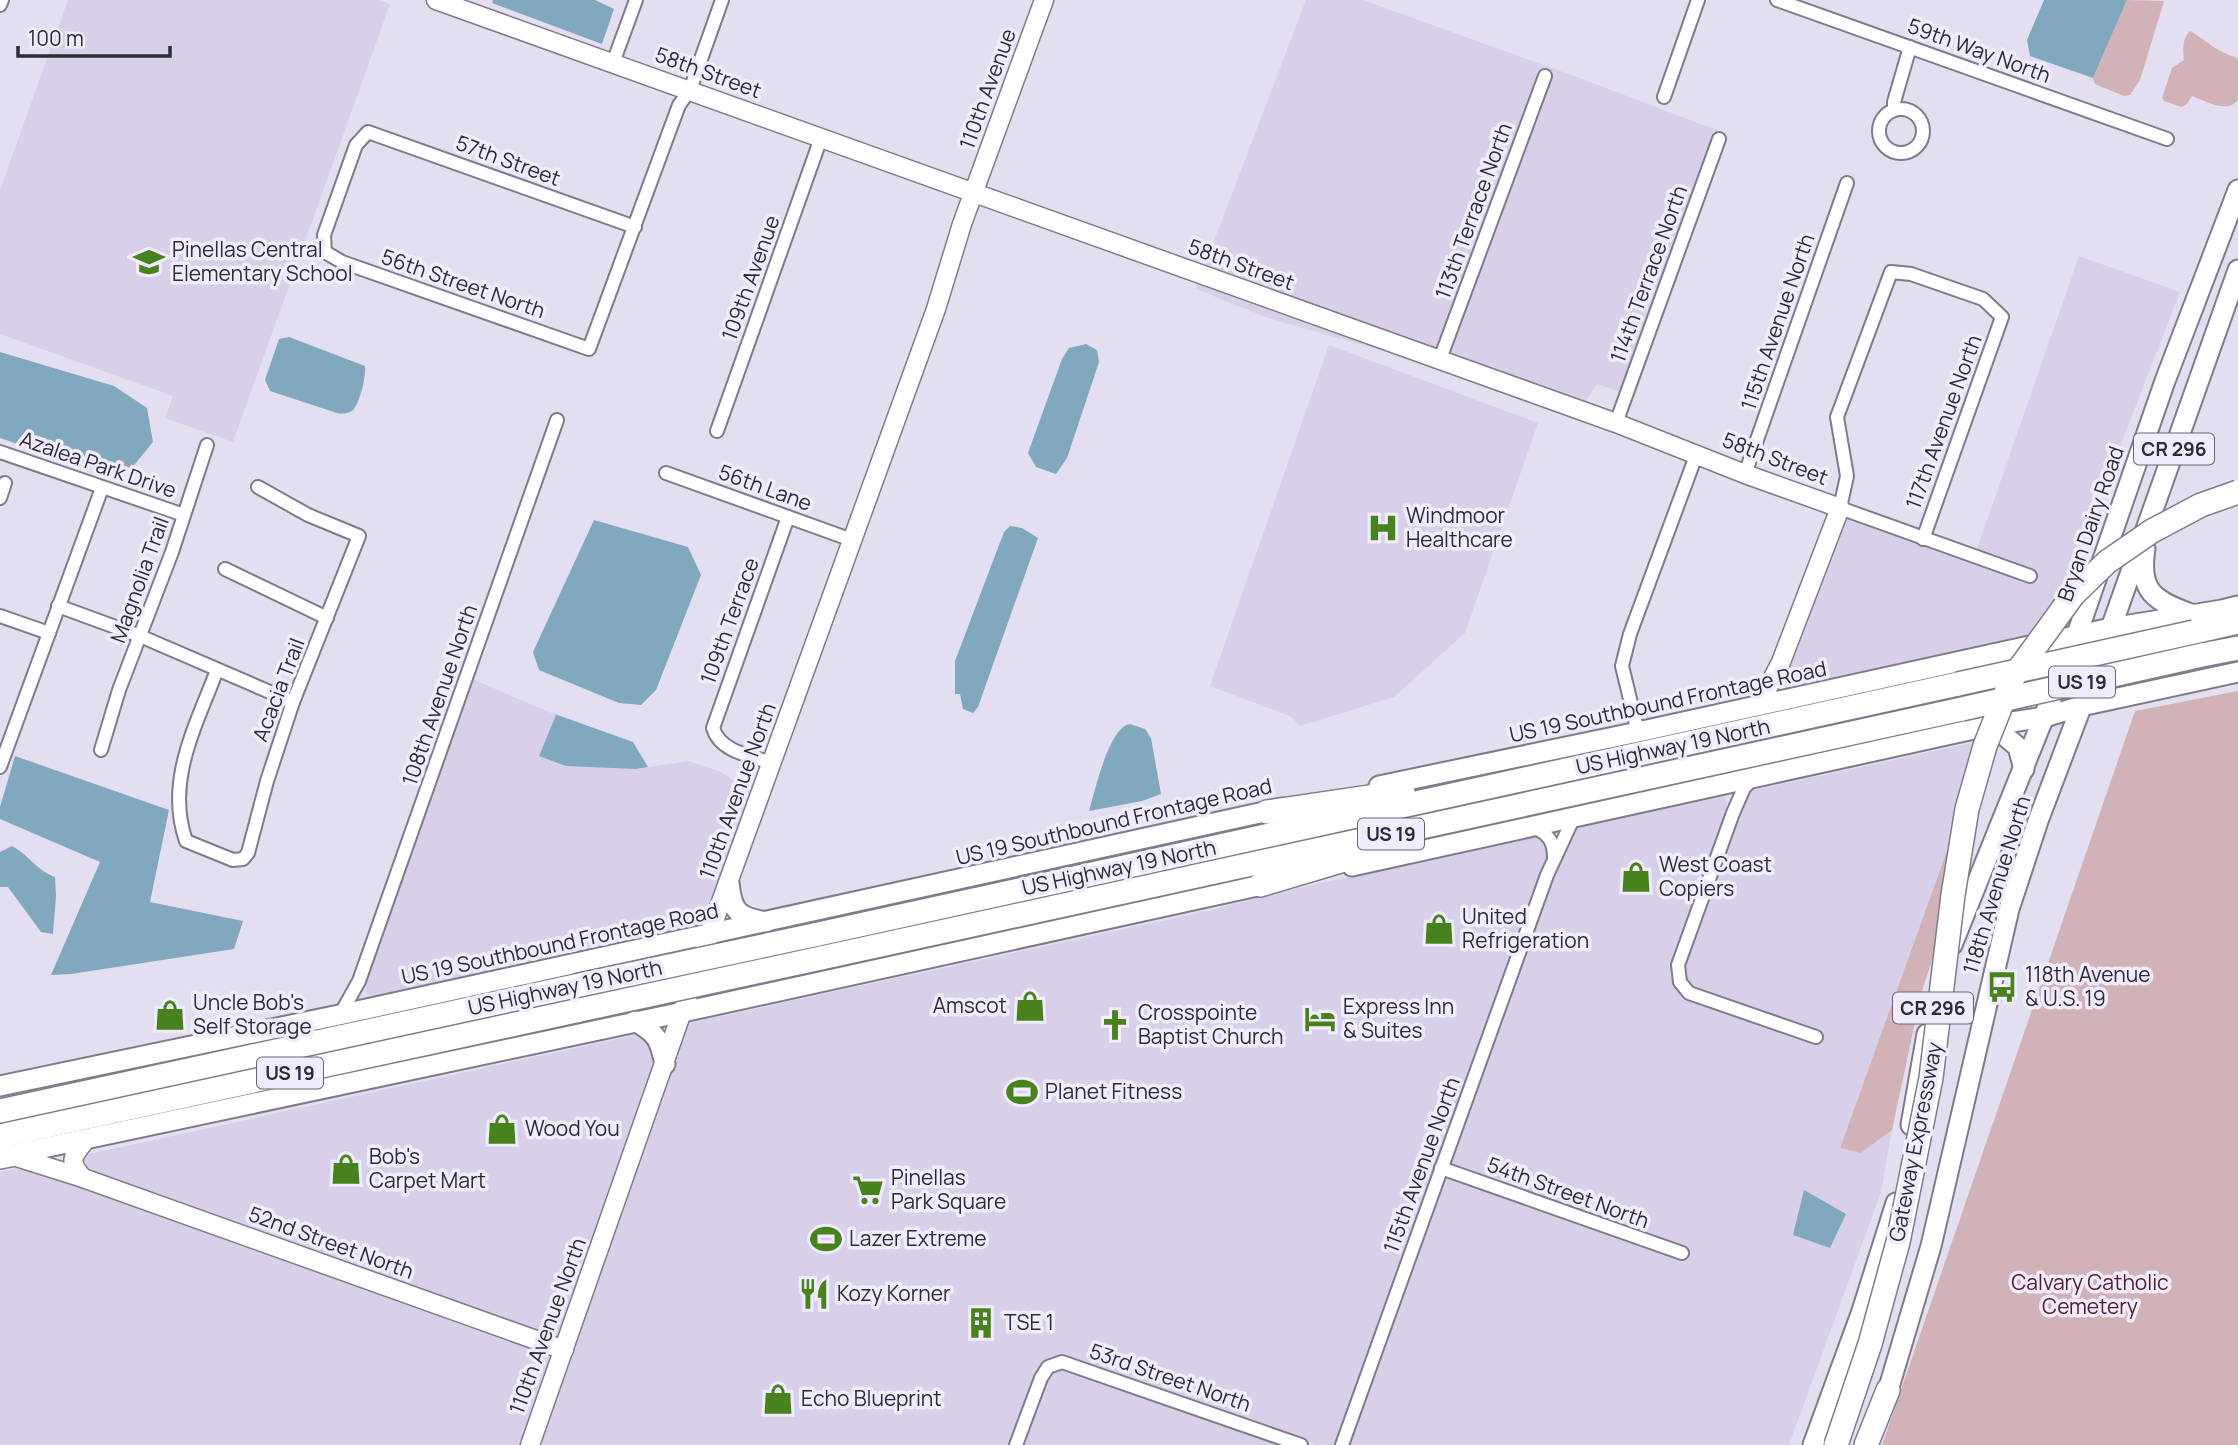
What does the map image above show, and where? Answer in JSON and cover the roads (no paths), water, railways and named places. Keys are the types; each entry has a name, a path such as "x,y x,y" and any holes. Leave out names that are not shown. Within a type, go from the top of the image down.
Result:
{"highway":[{"name":"Gateway Expressway","path":"1836,1445 1870,1344 1898,1242 1931,1078 1953,895 1967,809 1985,746 2011,680 2073,595 2107,562 2152,531 2201,505 2238,492"},
{"name":"Gateway Expressway","path":"1848,1445 1882,1349 1915,1235 1937,1131 1976,834 1988,779 2009,715 2039,659 2077,609 2119,569 2188,526 2238,506"},
{"name":"US Highway 19 North","path":"7,1109 574,975 814,935 1958,684 2233,613"},
{"name":"US Highway 19 North","path":"3,1149 580,1010 1499,810 1967,720 2202,655 2238,648"},
{"path":"1267,812 1552,774"},
{"path":"1260,885 1376,851 1499,810"},
{"path":"1866,1445 1888,1390"}],"main road":[{"name":"Bryan Dairy Road","path":"2076,637 2165,381 2238,190"},
{"name":"CR 296","path":"2045,716 2077,681 2111,628 2238,271"},
{"path":"2151,513 2143,562 2144,583 2155,598 2193,623"},
{"path":"2204,679 2175,677 2158,669 2153,650 2159,635 2233,613"},
{"name":"US 19 Southbound Frontage Road","path":"0,1086 380,1006 574,975 636,951 1267,812 1310,800 1638,732 2111,628 2147,622 2193,623"},
{"path":"1967,720 1993,725 2045,716 2116,643 2147,622"},
{"path":"2076,637 2077,681"},
{"path":"2025,648 2047,656 2077,681 2136,695 2238,672"},
{"path":"3,1149 85,1141 1573,819 1752,778 1967,720 1983,722 1996,699 1994,683 1986,668 1969,660"},
{"path":"2023,720 2077,681 2136,695"},
{"name":"118th Avenue North","path":"1872,1445 1931,1246 2009,909 2038,821 2077,681"},
{"name":"118th Avenue North","path":"1813,1445 1862,1311 1894,1210 1925,1042 1942,974 1976,881 2045,716"},
{"path":"1993,725 2018,747 2024,769"},
{"path":"729,883 731,902 739,913 748,919 767,922"},
{"path":"789,917 779,929 774,944 774,960 782,971 793,977 816,982"},
{"path":"635,1021 667,1005 696,973 718,954 767,922"},
{"path":"636,951 658,957 740,991 760,994"},
{"path":"574,975 600,965 613,969 619,975 626,992 624,1011 610,1026"},
{"path":"635,1021 653,1032 660,1040 665,1064"}],"street":[{"name":"58th Street","path":"436,0 471,6 613,63 1440,359 1697,453 1745,474 2030,576"},
{"path":"613,63 636,0"},
{"path":"635,227 679,106 690,90 722,0"},
{"name":"110th Avenue","path":"974,193 1044,0"},
{"path":"1664,97 1698,0"},
{"name":"59th Way North","path":"1777,0 2167,139"},
{"path":"1894,109 1910,47"},
{"name":"113th Terrace North","path":"1440,359 1545,76"},
{"name":"57th Street","path":"325,252 324,235 356,145 368,132 635,227"},
{"name":"109th Avenue","path":"718,430 821,138"},
{"name":"114th Terrace North","path":"1616,423 1719,139"},
{"name":"115th Avenue North","path":"1745,474 1847,183"},
{"name":"110th Avenue North","path":"530,1445 709,935 936,309 974,193"},
{"name":"56th Street North","path":"325,252 342,262 589,349 635,227"},
{"name":"117th Avenue North","path":"1840,508 1847,476 1837,417 1891,272 1911,274 1983,299 2002,317 1923,539"},
{"name":"108th Avenue North","path":"340,1015 359,981 557,420"},
{"name":"Magnolia Trail","path":"101,750 207,445"},
{"name":"Azalea Park Drive","path":"0,452 184,515"},
{"path":"1638,732 1622,666 1630,635 1697,453"},
{"name":"56th Lane","path":"666,473 852,540"},
{"path":"0,498 5,483"},
{"name":"Acacia Trail","path":"217,670 180,775 178,796 182,829 187,841 233,860 243,859 248,853 267,781 293,702 359,536 308,515 258,487"},
{"path":"0,767 102,488"},
{"path":"1759,705 1781,662 1840,508"},
{"name":"109th Terrace","path":"772,763 723,745 716,738 713,728 788,517"},
{"path":"225,569 327,618"},
{"path":"58,606 140,636 293,702"},
{"path":"0,616 49,633"},
{"path":"1781,662 1779,677 1783,685 1791,694 1800,697"},
{"path":"1752,778 1744,788 1733,813 1678,965 1679,982 1689,993 1816,1037"},
{"path":"1716,786 1727,792 1733,801 1733,813"},
{"name":"115th Avenue North","path":"1342,1445 1554,858 1558,856 1573,819"},
{"path":"1534,827 1551,840 1554,858"},
{"path":"359,981 362,995 380,1006"},
{"path":"83,1178 74,1168 72,1161 85,1141"},
{"name":"52nd Street North","path":"3,1149 564,1350"},
{"name":"54th Street North","path":"1441,1168 1682,1253"},
{"name":"53rd Street North","path":"1016,1445 1037,1388 1048,1367 1062,1362 1301,1445"}],"water":[{"path":"493,0 595,0 614,9 602,44 492,3"},
{"path":"2044,0 2127,0 2093,78 2030,56 2027,40"},
{"path":"289,337 365,366 362,389 353,410 337,413 270,391 265,380 279,339"},
{"path":"1086,344 1097,350 1099,362 1067,458 1056,474 1036,467 1028,453 1062,359 1069,348"},
{"path":"0,352 114,386 147,408 153,442 127,474 77,465 0,438"},
{"path":"594,520 688,547 701,575 656,690 641,705 619,703 539,670 533,652"},
{"path":"1010,526 1022,528 1038,538 978,707 973,713 963,709 960,694 955,694 955,661 1004,532"},
{"path":"552,713 633,742 648,767 636,769 566,766 539,756 556,715"},
{"path":"1130,724 1145,729 1151,738 1161,794 1142,801 1089,811 1109,748 1122,728"},
{"path":"15,756 169,810 150,902 243,921 234,949 51,975 100,862 0,819 0,807"},
{"path":"12,846 55,877 53,934 41,932 8,887 0,887 0,852"},
{"path":"1804,1190 1846,1214 1830,1248 1793,1235"}],"place":[{"name":"Pinellas Central Elementary School","path":"149,262"},
{"name":"Windmoor Healthcare","path":"1383,528"},
{"name":"West Coast Copiers","path":"1636,877"},
{"name":"United Refrigeration","path":"1439,929"},
{"name":"118th Avenue & U.S. 19","path":"2002,987"},
{"name":"Amscot","path":"1030,1006"},
{"name":"Uncle Bob's Self Storage","path":"170,1015"},
{"name":"Express Inn & Suites","path":"1320,1019"},
{"name":"Crosspointe Baptist Church","path":"1115,1025"},
{"name":"Planet Fitness","path":"1022,1092"},
{"name":"Wood You","path":"502,1129"},
{"name":"Bob's Carpet Mart","path":"346,1169"},
{"name":"Pinellas Park Square","path":"868,1190"},
{"name":"Lazer Extreme","path":"826,1239"},
{"name":"Kozy Korner","path":"814,1294"},
{"name":"TSE 1","path":"981,1323"},
{"name":"Echo Blueprint","path":"778,1399"}],"park label":[{"name":"Calvary Catholic Cemetery","path":"2090,1295"}]}
